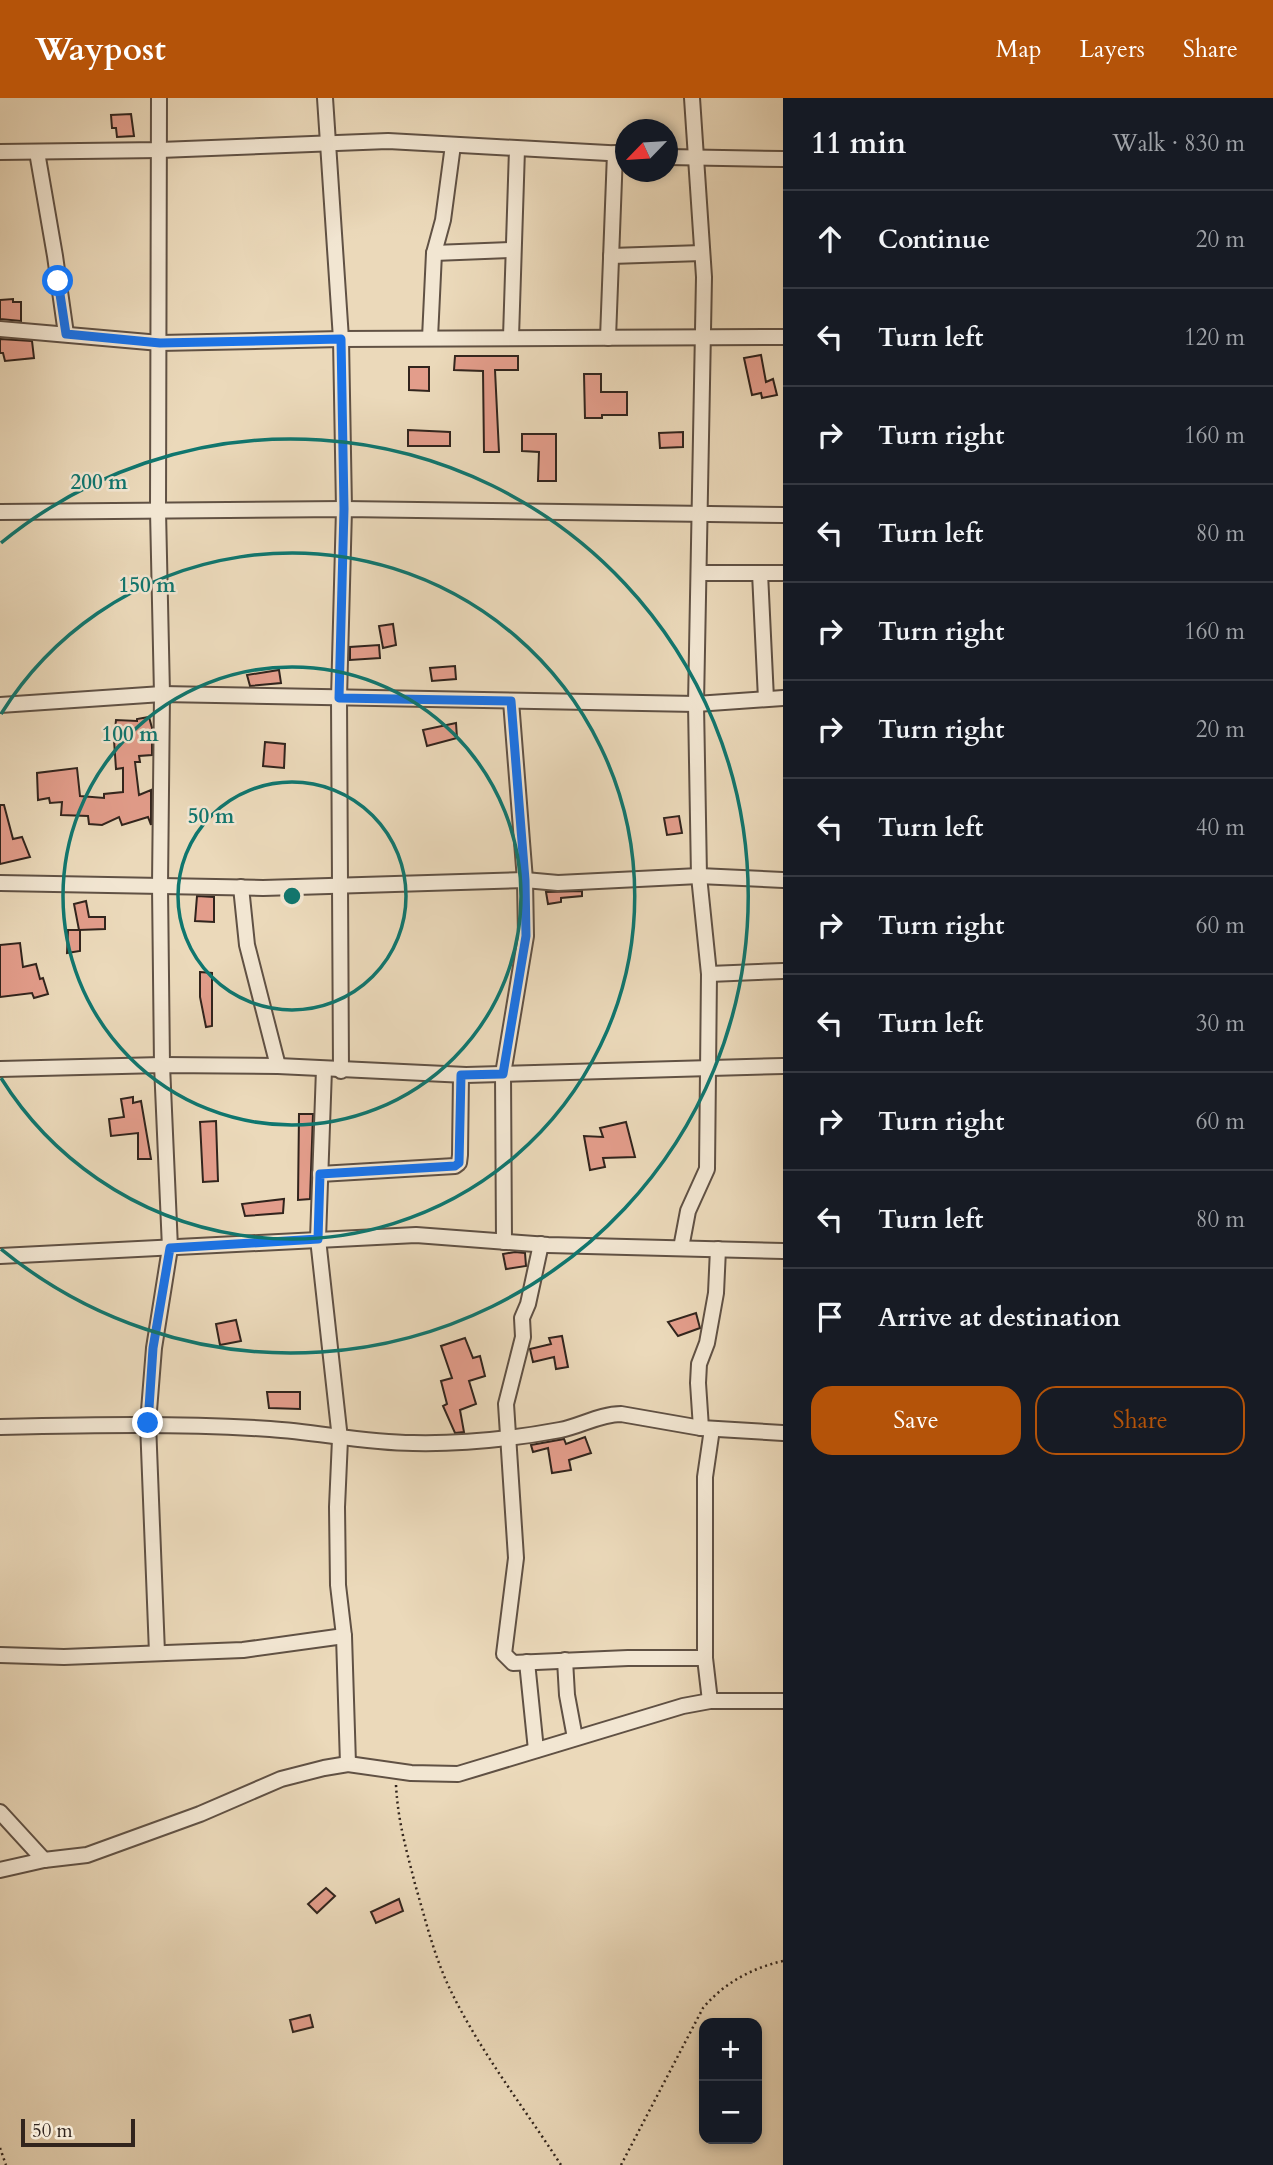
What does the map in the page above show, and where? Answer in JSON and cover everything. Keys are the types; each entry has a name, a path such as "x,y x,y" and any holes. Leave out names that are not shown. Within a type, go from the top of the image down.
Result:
{"street":[{"path":"157,1653 148,1423 153,1348 170,1248 162,1065 160,886 162,694 158,511 159,98"},
{"path":"325,98 341,339 344,509 339,698 341,1071"},
{"path":"681,1248 688,1211 707,1169 709,974 699,876 696,704 700,573 702,253 692,98"},
{"path":"0,152 160,150 388,141 615,154"},
{"path":"430,338 434,253 443,220 453,145"},
{"path":"511,337 517,149"},
{"path":"37,152 66,334"},
{"path":"678,158 783,159"},
{"path":"608,338 618,182"},
{"path":"434,253 513,250"},
{"path":"611,256 702,253"},
{"path":"0,329 160,343 511,337 783,337"},
{"path":"0,512 344,509 783,515 783,523"},
{"path":"700,573 783,573"},
{"path":"760,573 766,699"},
{"path":"0,705 162,694 696,704 783,698"},
{"path":"504,1242 503,1074 526,947 525,880 511,701"},
{"path":"0,883 339,887 525,880 558,883 699,876 783,880"},
{"path":"241,887 247,945 278,1066"},
{"path":"709,974 783,971"},
{"path":"0,1069 162,1065 278,1066 461,1075 783,1066"},
{"path":"324,1069 318,1239 340,1439 338,1585 344,1636 348,1764"},
{"path":"320,1174 455,1166 459,1163 460,1154 461,1075"},
{"path":"0,1256 416,1235 541,1244 783,1251"},
{"path":"541,1244 528,1304 522,1318 523,1337 506,1404 516,1558 504,1654 513,1663 705,1658"},
{"path":"710,1700 705,1658 706,1429 698,1382 699,1364 707,1343 716,1293 718,1249"},
{"path":"0,1427 148,1423 270,1429 340,1439 412,1443 507,1439 571,1428 612,1414 706,1429 783,1433"},
{"path":"0,1654 64,1657 243,1650 344,1636"},
{"path":"565,1660 567,1695 575,1738"},
{"path":"527,1662 536,1750"},
{"path":"0,1870 44,1860 87,1855 200,1814 281,1779 348,1764 395,1771 458,1774 683,1706 710,1700 783,1701"},
{"path":"0,1812 44,1860"}],"path":[{"path":"395,1771 398,1820 431,1944 449,1986 491,2061 561,2165"},
{"path":"621,2165 704,2008 717,1992 746,1973 783,1961"},
{"path":"0,2148 6,2165"}],"building":[{"path":"131,114 134,136 117,137 116,128 112,128 111,115"},
{"path":"13,299 13,302 21,302 21,321 0,319 0,300"},
{"path":"0,339 32,341 34,358 5,361 3,353 0,353"},
{"path":"761,355 766,382 773,379 777,395 762,398 761,393 752,395 744,358"},
{"path":"455,356 518,356 518,370 495,370 499,452 484,452 483,371 454,370"},
{"path":"409,367 429,367 429,391 409,390"},
{"path":"584,374 601,374 601,392 627,392 627,415 585,418"},
{"path":"408,430 450,432 450,446 408,446"},
{"path":"683,432 683,447 660,448 659,433"},
{"path":"522,434 556,434 556,481 538,481 539,452 522,451"},
{"path":"393,624 396,645 383,648 379,626"},
{"path":"379,645 380,658 350,660 350,647"},
{"path":"455,666 456,679 432,681 430,668"},
{"path":"279,670 281,683 250,686 247,675"},
{"path":"149,717 152,728 152,755 139,756 140,762 135,762 139,795 151,790 151,825 148,817 122,825 119,817 102,825 89,824 88,816 61,815 62,802 50,803 49,798 38,800 37,773 77,768 80,796 104,798 104,794 123,792 123,768 116,769 116,720 137,721"},
{"path":"456,723 457,738 427,746 423,730"},
{"path":"265,742 285,744 284,768 263,766"},
{"path":"0,805 4,805 13,839 22,837 30,857 0,864"},
{"path":"679,816 682,833 667,835 664,818"},
{"path":"582,891 582,896 561,898 561,902 548,904 546,892"},
{"path":"197,896 214,897 214,922 195,921"},
{"path":"86,901 89,917 105,917 105,929 79,930 74,904"},
{"path":"68,930 80,930 80,951 67,953"},
{"path":"20,943 23,967 36,964 48,994 34,998 32,993 0,997 0,945"},
{"path":"200,972 212,973 212,1026 206,1027 200,997"},
{"path":"133,1097 133,1103 141,1101 151,1159 138,1159 138,1133 111,1136 109,1119 124,1117 121,1099"},
{"path":"299,1114 313,1114 310,1199 298,1200"},
{"path":"216,1121 218,1181 203,1182 200,1122"},
{"path":"626,1122 635,1157 603,1158 605,1167 590,1170 584,1136 603,1137 600,1128"},
{"path":"284,1199 283,1213 245,1216 242,1204"},
{"path":"525,1253 526,1266 506,1269 503,1254"},
{"path":"696,1313 700,1328 678,1336 668,1322"},
{"path":"236,1320 241,1341 220,1345 216,1324"},
{"path":"562,1336 568,1367 556,1369 554,1357 533,1362 530,1349 551,1344 549,1338"},
{"path":"465,1338 473,1358 480,1356 485,1376 469,1381 476,1404 460,1410 464,1432 455,1433 443,1406 447,1404 441,1381 452,1378 441,1346"},
{"path":"267,1392 300,1392 300,1409 269,1408"},
{"path":"585,1437 591,1453 569,1460 571,1470 552,1473 548,1448 533,1452 531,1445 564,1439 566,1444"},
{"path":"326,1888 335,1896 317,1913 308,1904"},
{"path":"399,1899 403,1911 376,1923 371,1912"},
{"path":"310,2015 313,2027 293,2032 290,2020"}],"route":[{"path":"58,281 66,334 160,343 341,339 344,509 339,698 511,701 525,880 526,947 503,1074 461,1075 459,1163 455,1166 320,1174 318,1239 170,1248 153,1348 148,1423"}]}
